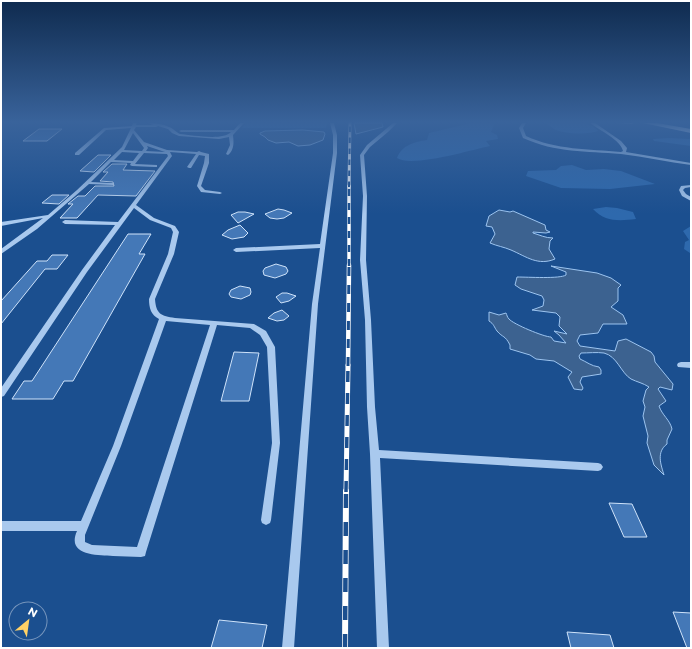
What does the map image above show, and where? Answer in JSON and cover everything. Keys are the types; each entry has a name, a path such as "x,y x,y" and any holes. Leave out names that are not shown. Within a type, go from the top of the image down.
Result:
{"street":[{"path":"1,252 49,216 118,153"},
{"path":"133,162 141,153"},
{"path":"1,394 49,321 170,156 169,153"},
{"path":"190,167 198,153"},
{"path":"203,153 208,157 199,182 200,188 206,191 220,193"},
{"path":"288,648 314,312 335,153"},
{"path":"363,153 365,196 363,260 368,320 371,408 375,454 383,648"},
{"path":"624,153 691,164"},
{"path":"110,161 133,162"},
{"path":"133,162 133,165 155,166"},
{"path":"87,183 111,184"},
{"path":"691,186 683,187 682,190 684,194 691,199"},
{"path":"134,206 152,219 173,227 176,232 171,254 152,299 153,311 156,315 163,318 246,325 258,329 263,333 271,347 276,443 266,520"},
{"path":"1,224 49,216"},
{"path":"65,222 119,224"},
{"path":"236,250 322,246"},
{"path":"163,318 116,446 80,535 80,544 85,548 92,550 141,552 214,323"},
{"path":"681,365 691,365"},
{"path":"375,454 598,467"},
{"path":"1,526 84,526"}],"shaded area":[{"path":"458,153 428,160 415,161 404,161 397,158 399,154"},
{"path":"572,165 586,170 604,169 621,171 655,184 610,189 561,188 526,176 528,171 556,170 561,166"},
{"path":"606,207 633,212 636,219 613,220 602,216 593,209"},
{"path":"499,210 510,212 513,211 545,225 546,230 550,232 533,233 553,238 550,241 549,249 555,259 543,262 533,260 490,243 495,234 492,227 486,226 489,216"},
{"path":"691,226 690,253 684,249 685,242 689,240 683,231"},
{"path":"551,266 597,273 611,278 621,285 618,288 618,301 611,307 623,315 627,324 603,324 598,333 580,335 577,341 580,346 615,351 618,341 626,339 651,352 654,356 655,362 673,384 672,390 660,387 658,389 666,401 659,406 670,423 672,429 667,440 667,444 661,451 660,455 664,475 654,465 647,443 648,436 643,416 645,407 643,401 646,390 649,387 631,379 624,373 612,357 604,353 581,353 579,356 580,359 591,365 599,367 601,374 582,377 580,382 583,388 582,390 574,389 568,377 572,372 554,361 536,359 530,355 510,349 510,345 507,340 489,321 489,312 499,315 506,313 509,319 522,327 551,337 554,341 566,343 554,331 567,334 559,326 560,317 556,313 532,310 543,306 544,300 542,296 521,289 515,285 517,277 551,277 566,275 566,272"}],"building":[{"path":"98,155 111,155 94,172 80,171"},
{"path":"112,164 127,164 123,170 155,171 136,196 98,195 77,218 60,218 73,204 68,204 78,196 85,196 95,186 114,186 113,182 100,181 108,172 103,172"},
{"path":"52,195 69,195 59,204 42,203"},
{"path":"278,209 292,213 284,218 277,219 270,218 265,214"},
{"path":"238,212 254,214 238,223 231,215"},
{"path":"240,225 248,233 244,237 232,239 222,235 228,230"},
{"path":"128,234 151,234 139,254 145,254 73,381 64,381 53,399 12,399 24,381 32,381"},
{"path":"52,255 68,255 57,269 45,269 1,324 1,301 37,261 47,261"},
{"path":"276,264 286,267 288,271 286,274 275,278 264,275 263,271 265,268"},
{"path":"240,286 250,288 250,295 241,299 231,297 229,294 231,290"},
{"path":"282,293 296,296 289,301 281,303 276,297"},
{"path":"282,310 289,316 284,320 277,321 268,318 274,313"},
{"path":"234,352 259,353 249,401 221,401"},
{"path":"609,503 632,504 647,537 624,537"},
{"path":"673,612 691,613 691,648 687,648"},
{"path":"219,620 267,625 262,648 211,648"},
{"path":"567,632 610,635 614,648 571,648"}],"railway":[{"path":"349,187 350,153"},
{"path":"349,187 349,265"},
{"path":"348,366 349,265"},
{"path":"346,492 348,365"},
{"path":"345,648 346,491"}]}
